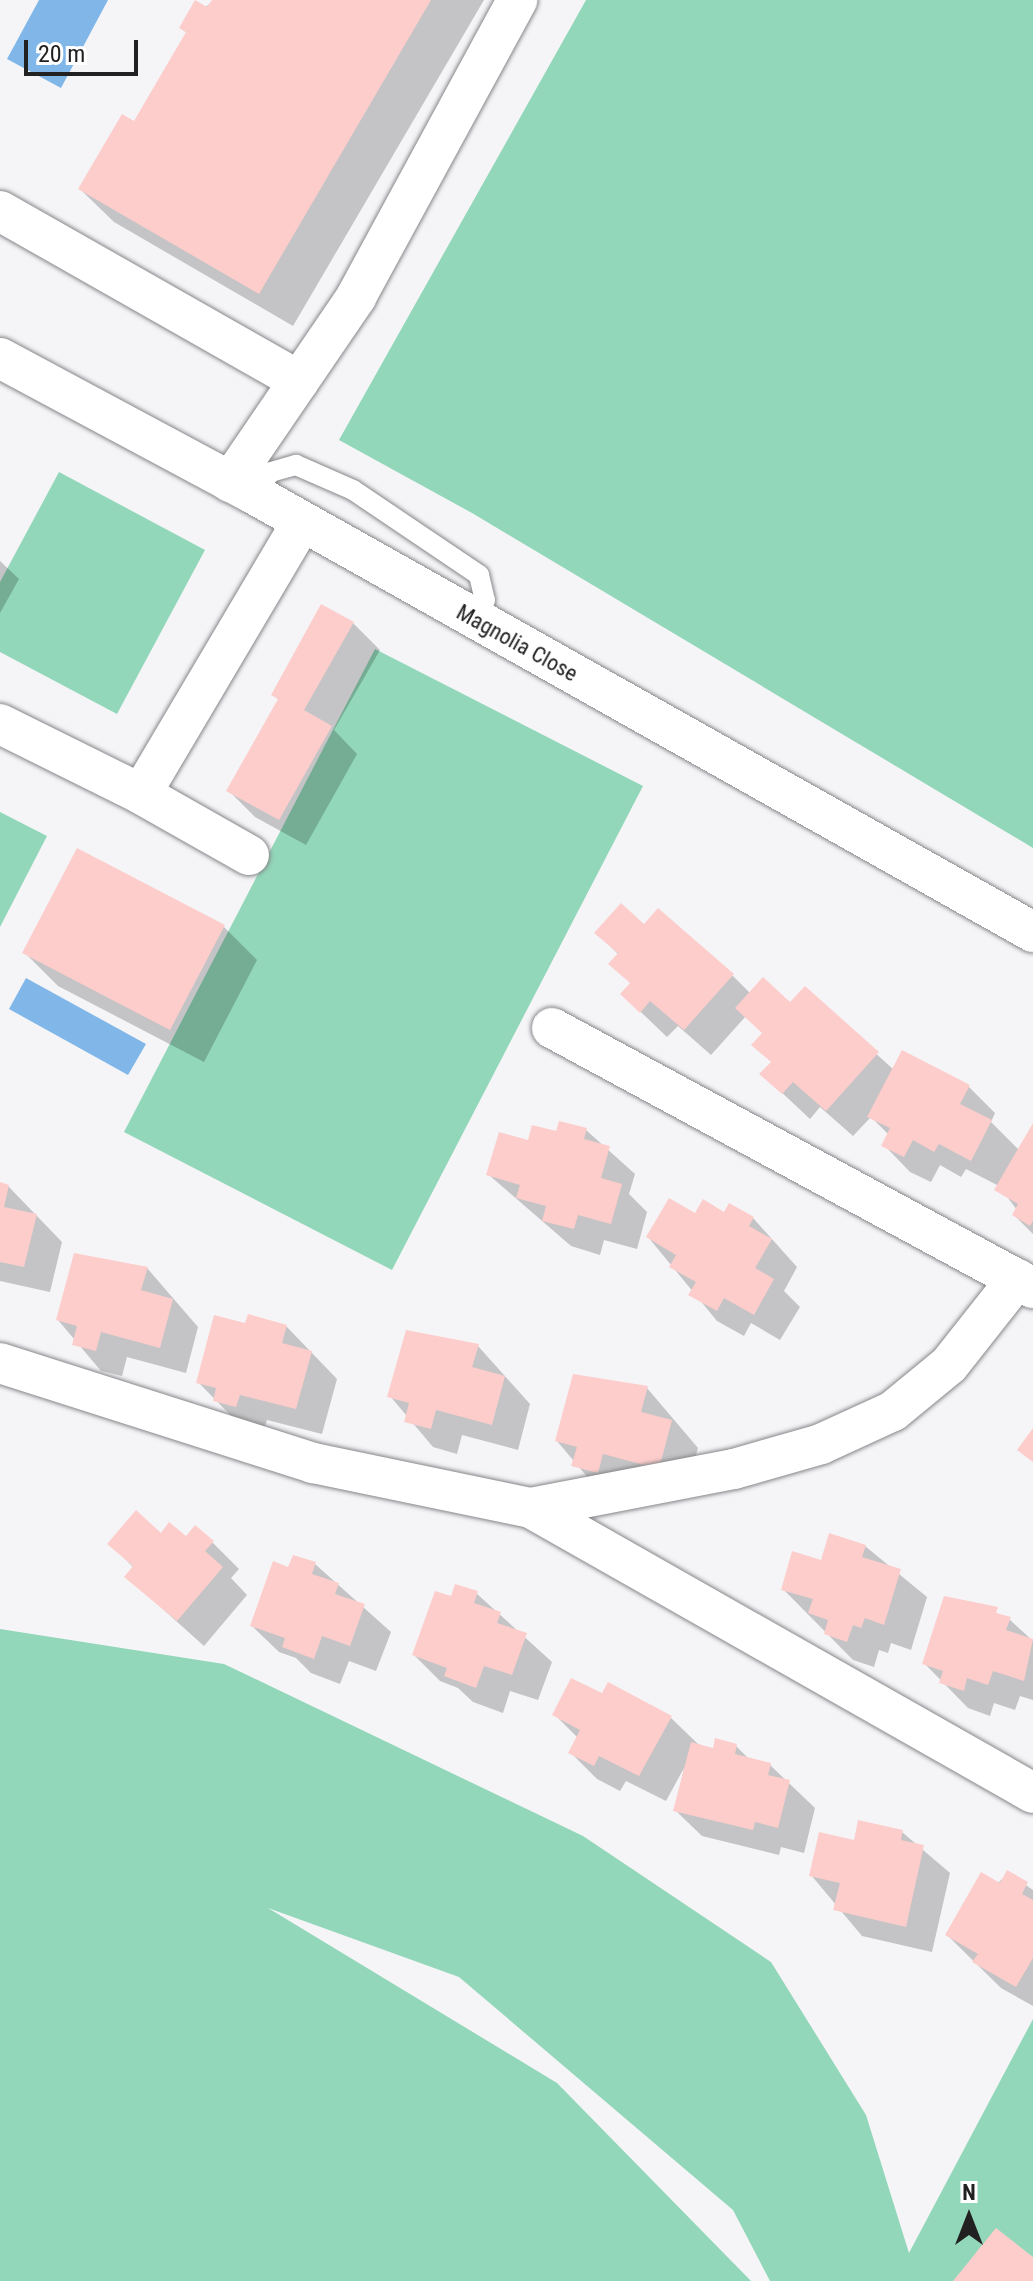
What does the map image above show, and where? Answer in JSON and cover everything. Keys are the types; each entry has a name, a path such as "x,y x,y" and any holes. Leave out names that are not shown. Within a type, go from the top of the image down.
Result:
{"street":[{"path":"241,487 299,381 356,297 517,0"},
{"path":"0,211 299,381"},
{"name":"Magnolia Close","path":"0,358 241,487 1033,932"},
{"path":"141,794 301,523"},
{"path":"0,724 141,794 249,855"},
{"path":"531,1508 734,1469 821,1444 893,1411 949,1365 1025,1283 552,1028"},
{"path":"0,1363 313,1463 531,1508 1033,1793"}],"lane":[{"path":"241,487 283,467 321,472 479,575 485,600 476,620"}],"green space":[{"path":"586,0 1033,0 1033,848 472,513 339,440"},
{"path":"59,472 205,550 117,714 0,652 0,582"},
{"path":"375,649 643,786 392,1270 124,1132"},
{"path":"0,812 47,836 0,927"},
{"path":"0,1629 224,1664 583,1836 771,1962 866,2115 909,2253 1033,2019 1033,2281 770,2281 733,2210 459,1977 268,1908 557,2083 751,2281 0,2281"}],"water":[{"path":"39,0 108,0 61,88 7,59"},
{"path":"26,978 146,1044 128,1075 9,1009"}],"building":[{"path":"195,0 207,7 212,0 431,0 259,294 78,189 122,114 134,121 186,32 179,28"},
{"path":"321,604 354,622 304,710 332,726 279,820 226,791 278,699 271,695"},
{"path":"77,848 225,925 170,1030 22,953"},
{"path":"621,903 644,924 658,908 734,974 684,1030 650,1001 640,1013 620,994 630,983 608,964 618,953 594,933"},
{"path":"763,977 790,1002 805,986 879,1052 826,1111 793,1082 782,1094 759,1074 771,1062 751,1045 762,1033 735,1008"},
{"path":"902,1050 970,1085 960,1104 992,1120 971,1161 939,1144 934,1152 913,1140 904,1157 881,1146 890,1128 867,1117"},
{"path":"559,1121 587,1128 584,1139 610,1146 601,1178 622,1184 611,1224 578,1215 574,1229 542,1221 546,1206 516,1198 520,1185 486,1175 499,1132 528,1140 532,1125 556,1131"},
{"path":"1033,1123 1033,1221 1030,1226 1012,1215 1018,1204 994,1190"},
{"path":"0,1182 9,1185 4,1207 37,1214 24,1267 0,1262"},
{"path":"669,1198 695,1213 703,1199 724,1212 729,1203 754,1217 749,1226 772,1239 755,1268 774,1279 754,1315 724,1298 717,1311 688,1295 696,1282 669,1267 676,1255 646,1237"},
{"path":"74,1253 148,1267 141,1290 173,1299 160,1348 101,1332 96,1351 72,1345 77,1326 56,1320"},
{"path":"248,1314 287,1325 282,1343 312,1351 296,1409 240,1395 236,1407 213,1401 216,1388 196,1383 214,1315 245,1323"},
{"path":"406,1330 479,1344 472,1367 505,1376 492,1425 436,1410 431,1429 404,1422 409,1403 387,1397"},
{"path":"573,1374 648,1386 641,1412 672,1420 659,1469 603,1454 598,1473 571,1466 577,1447 555,1441"},
{"path":"1033,1428 1033,1462 1017,1450"},
{"path":"136,1510 161,1533 169,1522 186,1536 195,1525 214,1541 205,1551 223,1567 177,1621 124,1577 133,1566 107,1544"},
{"path":"829,1533 866,1545 862,1557 901,1569 884,1625 865,1618 861,1628 853,1625 847,1642 824,1634 828,1620 808,1613 813,1599 781,1590 792,1551 821,1560"},
{"path":"293,1555 316,1562 312,1574 339,1583 335,1594 365,1604 350,1646 322,1636 314,1659 282,1647 285,1638 250,1626 273,1561 288,1567"},
{"path":"455,1584 478,1591 474,1603 501,1612 497,1623 527,1633 512,1675 484,1666 476,1688 444,1676 447,1668 412,1655 435,1591 451,1596"},
{"path":"944,1596 998,1607 996,1613 1011,1617 1006,1630 1033,1639 1024,1681 993,1671 988,1685 967,1678 964,1691 939,1683 943,1671 922,1664"},
{"path":"571,1678 602,1693 608,1682 672,1716 639,1776 599,1756 594,1766 568,1753 580,1730 552,1715"},
{"path":"715,1738 737,1744 735,1754 771,1763 768,1775 790,1780 778,1828 755,1822 753,1830 673,1811 691,1742 713,1748"},
{"path":"858,1820 903,1830 901,1840 924,1845 906,1927 833,1910 840,1883 809,1876 819,1832 854,1840"},
{"path":"1007,1870 1028,1882 1022,1894 1033,1900 1033,1958 1016,1987 972,1962 978,1954 945,1935 981,1872 1000,1883"},
{"path":"996,2228 1033,2257 1033,2281 953,2281"}]}
